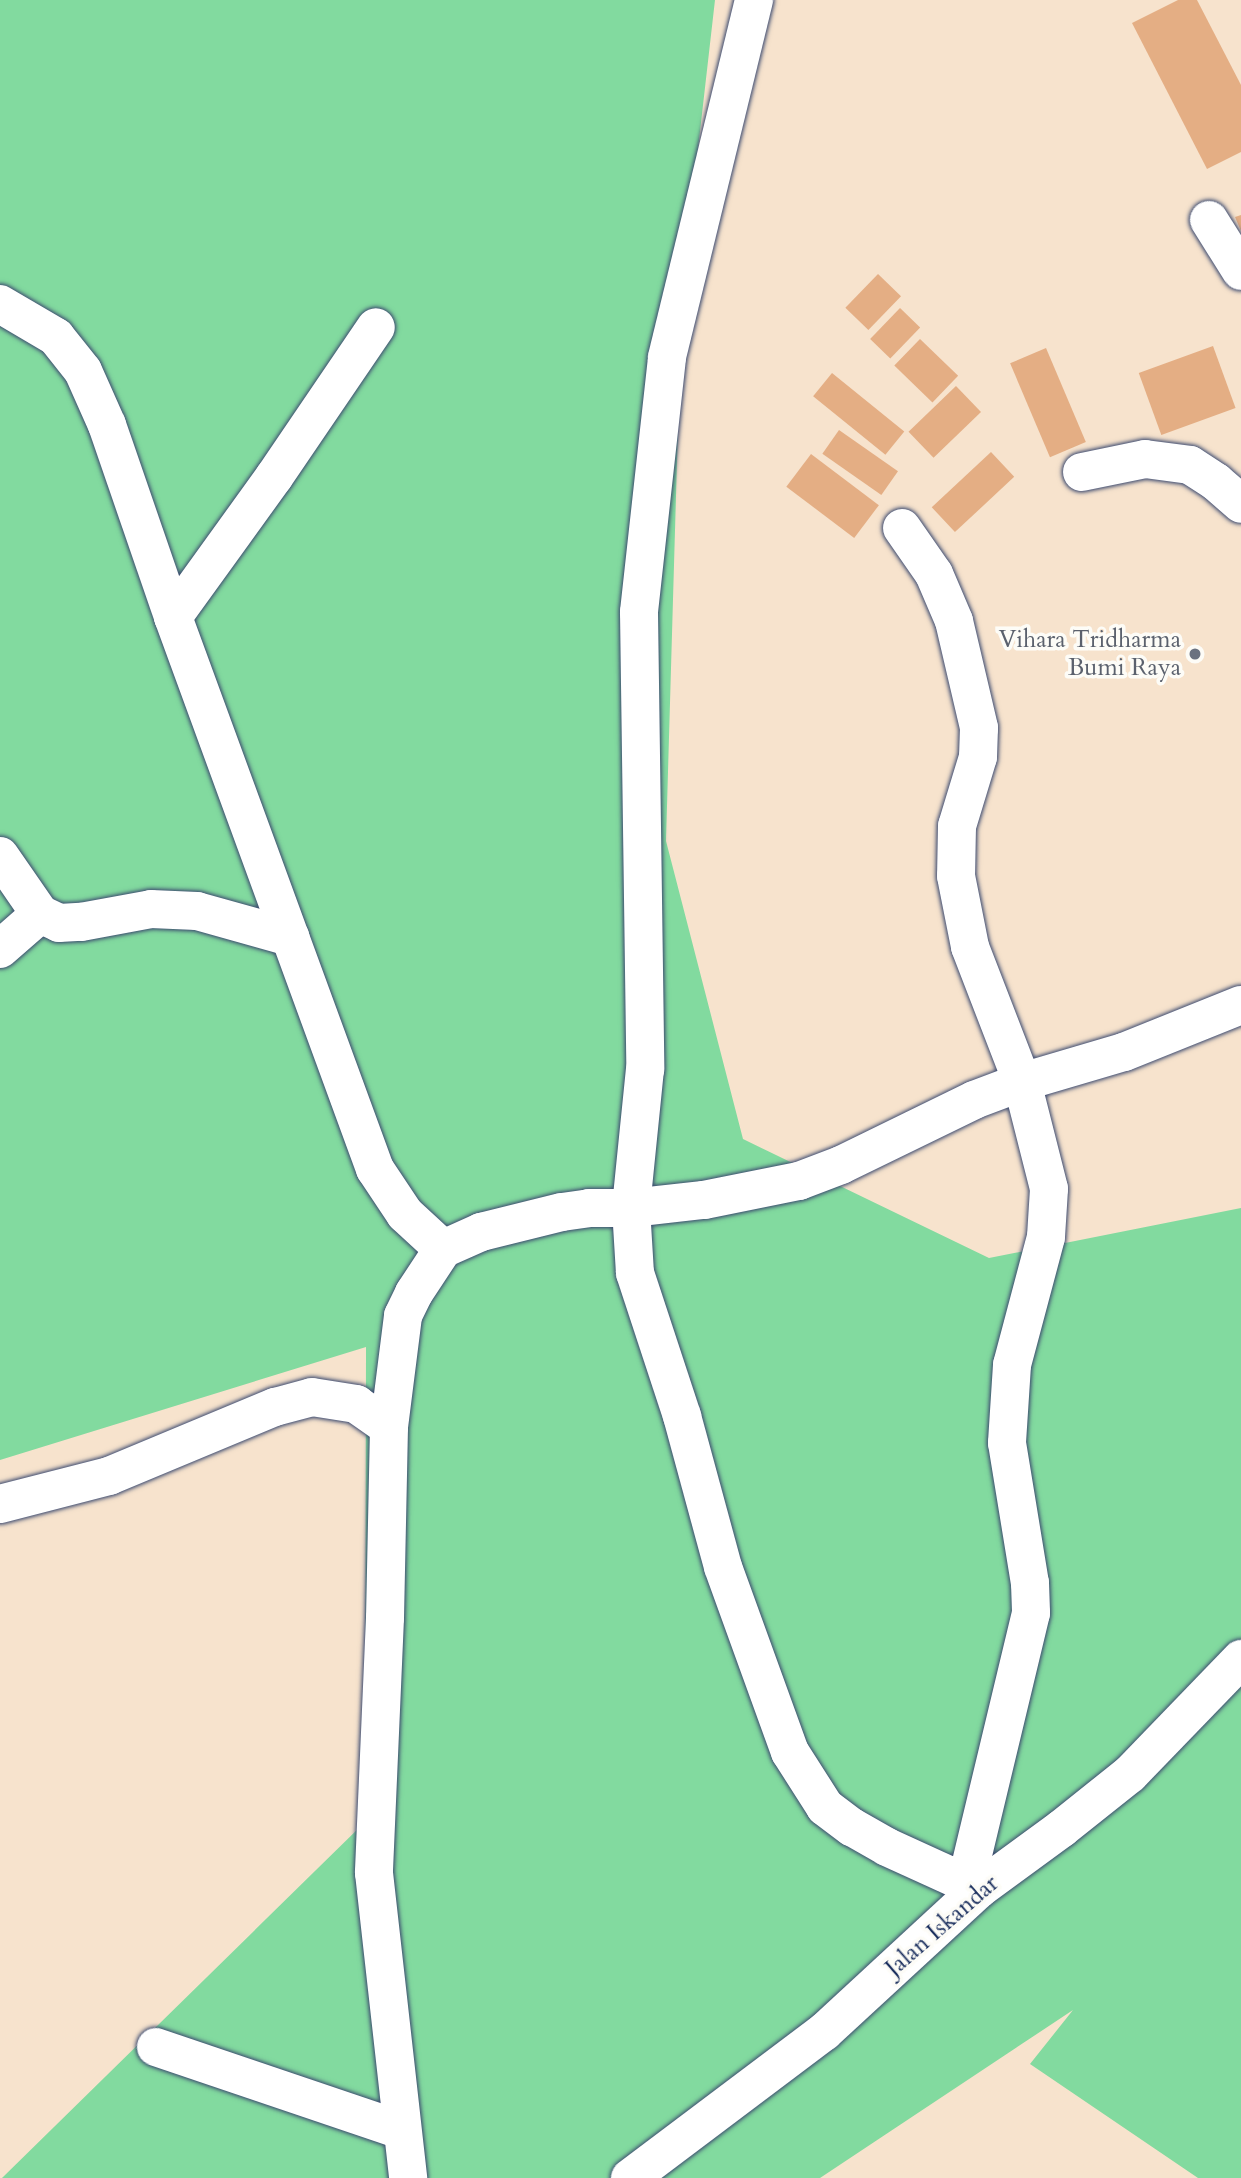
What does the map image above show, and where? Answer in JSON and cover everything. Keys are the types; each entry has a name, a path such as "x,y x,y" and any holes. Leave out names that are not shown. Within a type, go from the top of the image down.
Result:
{"street":[{"path":"754,0 667,358 639,611 645,1069 631,1208 631,1245 635,1273 682,1416 723,1567 790,1752 825,1807 852,1827 887,1847 973,1886 1031,1613 1030,1583 1007,1443 1012,1365 1046,1237 1049,1189 1022,1082 970,947 956,876 957,826 978,757 979,728 954,621 934,574 902,528"},
{"path":"1209,220 1241,271"},
{"path":"0,304 56,337 83,371 107,425 173,617 375,1169 405,1214 443,1249"},
{"path":"173,617 274,477 376,327"},
{"path":"1082,472 1145,459 1189,465 1216,482 1241,504"},
{"path":"0,856 40,914 59,923 81,922 151,909 197,911 290,937"},
{"path":"0,949 40,914"},
{"path":"408,2178 374,1873 385,1618 389,1427 403,1316 414,1293 443,1249 481,1232 589,1208 631,1208 704,1200 799,1181 841,1165 903,1133 1022,1082 1124,1052 1241,1005"},
{"path":"0,1504 109,1476 275,1407 312,1397 356,1404 389,1427"},
{"name":"Jalan Iskandar","path":"630,2178 824,2032 973,1886 1061,1829 1130,1773 1241,1659"},
{"path":"156,2047 401,2130"}],"green space":[{"path":"0,0 715,0 682,289 666,841 743,1139 989,1258 1241,1208 1241,2178 1198,2178 1030,2064 1073,2010 820,2178 2,2178 365,1822 366,1347 0,1460"}],"building":[{"path":"1178,0 1197,0 1241,85 1241,152 1207,169 1132,23"},
{"path":"1241,215 1241,231 1235,217"},
{"path":"878,274 901,296 868,330 845,308"},
{"path":"900,308 920,327 890,358 870,339"},
{"path":"920,339 958,376 932,402 894,366"},
{"path":"1213,346 1236,408 1161,435 1139,373"},
{"path":"1046,348 1086,442 1050,457 1010,363"},
{"path":"832,373 904,432 885,455 813,396"},
{"path":"956,386 981,412 934,458 909,432"},
{"path":"839,430 898,471 881,495 822,454"},
{"path":"991,452 1014,477 955,532 932,507"},
{"path":"811,454 879,505 854,538 786,487"}],"place":[{"name":"Vihara Tridharma Bumi Raya","path":"1195,654"}]}
